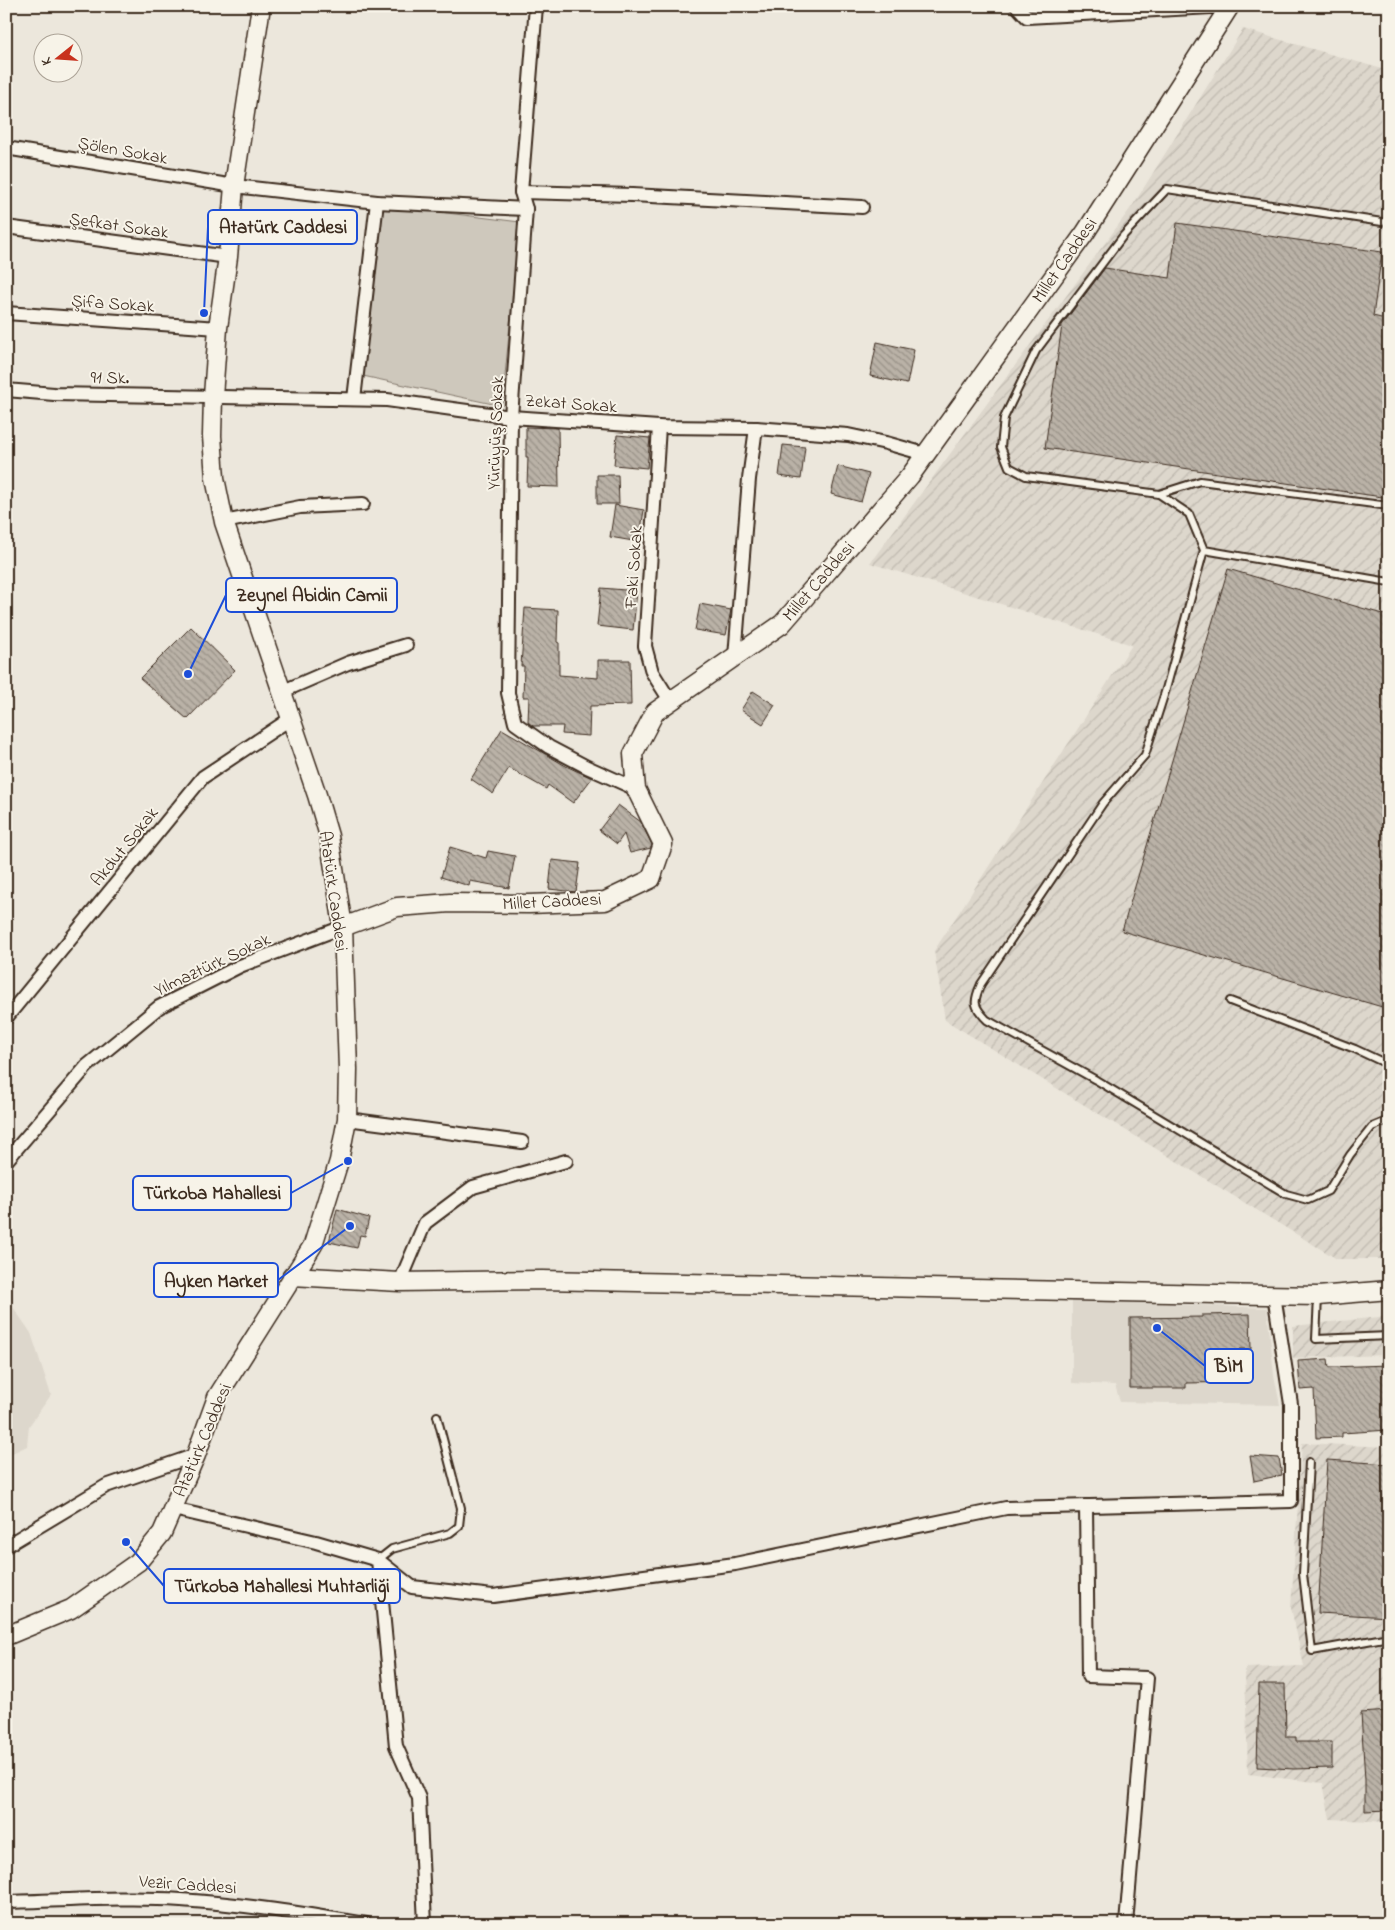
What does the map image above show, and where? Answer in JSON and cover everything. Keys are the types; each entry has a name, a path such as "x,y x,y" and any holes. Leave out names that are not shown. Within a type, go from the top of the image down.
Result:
{"street":[{"name":"Atatürk Caddesi","path":"6,1636 72,1609 138,1562 162,1533 196,1455 217,1397 313,1245 339,1161 347,1118 348,1070 343,928 336,872 317,795 224,522 215,478 212,436 218,328 228,257 234,186 261,6"},
{"name":"Yürüyüş Sokak","path":"536,6 521,192 526,209 511,417 508,693 515,723 548,747 636,789"},
{"path":"1017,6 1027,17 1230,6"},
{"name":"Millet Caddesi","path":"343,928 397,907 450,903 529,904 605,900 651,879 663,844 636,789 633,754 655,712 782,624 910,476 1085,233 1230,6"},
{"name":"Şölen Sokak","path":"6,148 234,186 377,202 526,209"},
{"path":"521,192 632,195 862,206"},
{"path":"354,399 377,202"},
{"name":"Şefkat Sokak","path":"6,227 228,257"},
{"name":"Şifa Sokak","path":"6,313 218,328"},
{"name":"91 Sk.","path":"6,390 54,394 213,396"},
{"name":"Zekat Sokak","path":"213,396 387,400 511,417 659,427 756,428 848,435 925,454"},
{"name":"Faki Sokak","path":"659,427 645,646 652,672 671,702"},
{"path":"735,657 746,506 756,428"},
{"path":"224,522 300,507 363,504"},
{"path":"281,692 348,663 406,645"},
{"name":"Akdut Sokak","path":"6,1018 203,777 290,719"},
{"name":"Yılmaztürk Sokak","path":"6,1161 87,1066 159,1007 240,966 343,928"},
{"path":"347,1118 522,1142"},
{"path":"400,1282 425,1223 473,1187 566,1161"},
{"path":"292,1276 400,1282 552,1280 1318,1296 1389,1290"},
{"path":"173,1509 316,1542 378,1560 412,1587 493,1596 736,1564 1006,1508 1291,1501 1292,1404 1274,1295"},
{"path":"6,1546 106,1486 196,1455"},
{"path":"1086,1506 1088,1676 1147,1678 1126,1924"},
{"path":"378,1560 396,1746 419,1798 425,1924"},
{"name":"Vezir Caddesi","path":"6,1902 122,1898 180,1899 250,1906 366,1924"}],"lane":[{"path":"1382,222 1167,189 1123,236 1036,351 1004,418 1001,447 1009,467 1026,476 1159,494 1200,481 1389,506"},
{"path":"1159,494 1189,514 1204,550 1166,690 1145,755 1103,803 981,984 974,999 977,1010 987,1020 1096,1080 1286,1194 1308,1200 1328,1191 1350,1155 1372,1127 1389,1120"},
{"path":"1204,550 1389,582"},
{"path":"1230,1001 1355,1049 1387,1064 1389,1067"},
{"path":"1318,1296 1316,1339 1389,1336"},
{"path":"378,1560 392,1549 450,1533 459,1526 461,1508 436,1416"},
{"path":"1309,1462 1303,1574 1312,1651 1389,1637"}],"shaded area":[{"path":"1243,29 1389,71 1389,1259 1337,1259 945,1020 934,951 1132,645 870,563 1133,205"},
{"path":"382,205 520,222 502,406 363,376"},
{"path":"6,1297 31,1333 51,1395 29,1426 27,1446 6,1456"},
{"path":"1072,1300 1267,1308 1274,1375 1280,1405 1120,1402 1115,1385 1072,1383"},
{"path":"1389,1316 1389,1355 1293,1358 1293,1326"},
{"path":"1302,1443 1389,1447 1389,1822 1330,1819 1323,1783 1248,1774 1245,1668 1304,1666 1291,1608"}],"building":[{"path":"1177,223 1382,252 1373,316 1389,320 1389,498 1045,448 1062,325 1105,268 1170,278"},
{"path":"877,342 914,350 907,384 870,376"},
{"path":"526,427 558,428 559,487 527,486"},
{"path":"617,435 650,438 647,468 614,465"},
{"path":"783,445 805,447 801,479 779,476"},
{"path":"838,466 869,474 861,502 831,494"},
{"path":"597,475 618,475 619,504 597,504"},
{"path":"615,505 644,510 639,542 610,537"},
{"path":"1228,569 1389,616 1389,1009 1122,931"},
{"path":"601,588 637,591 633,630 597,626"},
{"path":"700,604 731,610 726,635 695,630"},
{"path":"525,608 558,610 559,675 598,678 598,660 630,660 631,705 590,706 589,736 562,734 563,726 533,726 528,722 529,697 523,697 524,666 521,666"},
{"path":"191,627 235,670 187,719 140,678"},
{"path":"753,691 775,705 763,724 741,710"},
{"path":"502,729 566,766 592,778 573,803 548,785 546,789 509,768 493,794 471,779"},
{"path":"618,805 641,822 652,845 651,848 630,853 624,834 617,844 599,830"},
{"path":"450,847 486,858 488,851 515,856 509,888 470,881 469,886 441,877"},
{"path":"552,860 580,863 576,892 549,889"},
{"path":"337,1209 369,1218 365,1236 360,1235 357,1248 329,1242"},
{"path":"1250,1314 1251,1349 1240,1349 1241,1382 1186,1383 1186,1388 1130,1388 1130,1318"},
{"path":"1328,1359 1329,1367 1389,1365 1389,1430 1342,1433 1342,1437 1316,1438 1314,1389 1300,1390 1298,1361"},
{"path":"1250,1456 1279,1458 1282,1475 1254,1481"},
{"path":"1327,1460 1389,1464 1389,1617 1318,1613"},
{"path":"1259,1684 1285,1684 1286,1737 1296,1737 1296,1742 1332,1742 1332,1768 1294,1769 1257,1767"},
{"path":"1389,1711 1389,1810 1365,1811 1361,1713"}],"place":[{"name":"Atatürk Caddesi","path":"204,313"},
{"name":"Zeynel Abidin Camii","path":"188,674"},
{"name":"Türkoba Mahallesi","path":"348,1161"},
{"name":"Ayken Market","path":"350,1226"},
{"name":"BİM","path":"1157,1328"},
{"name":"Türkoba Mahallesi Muhtarliği","path":"126,1542"}]}
